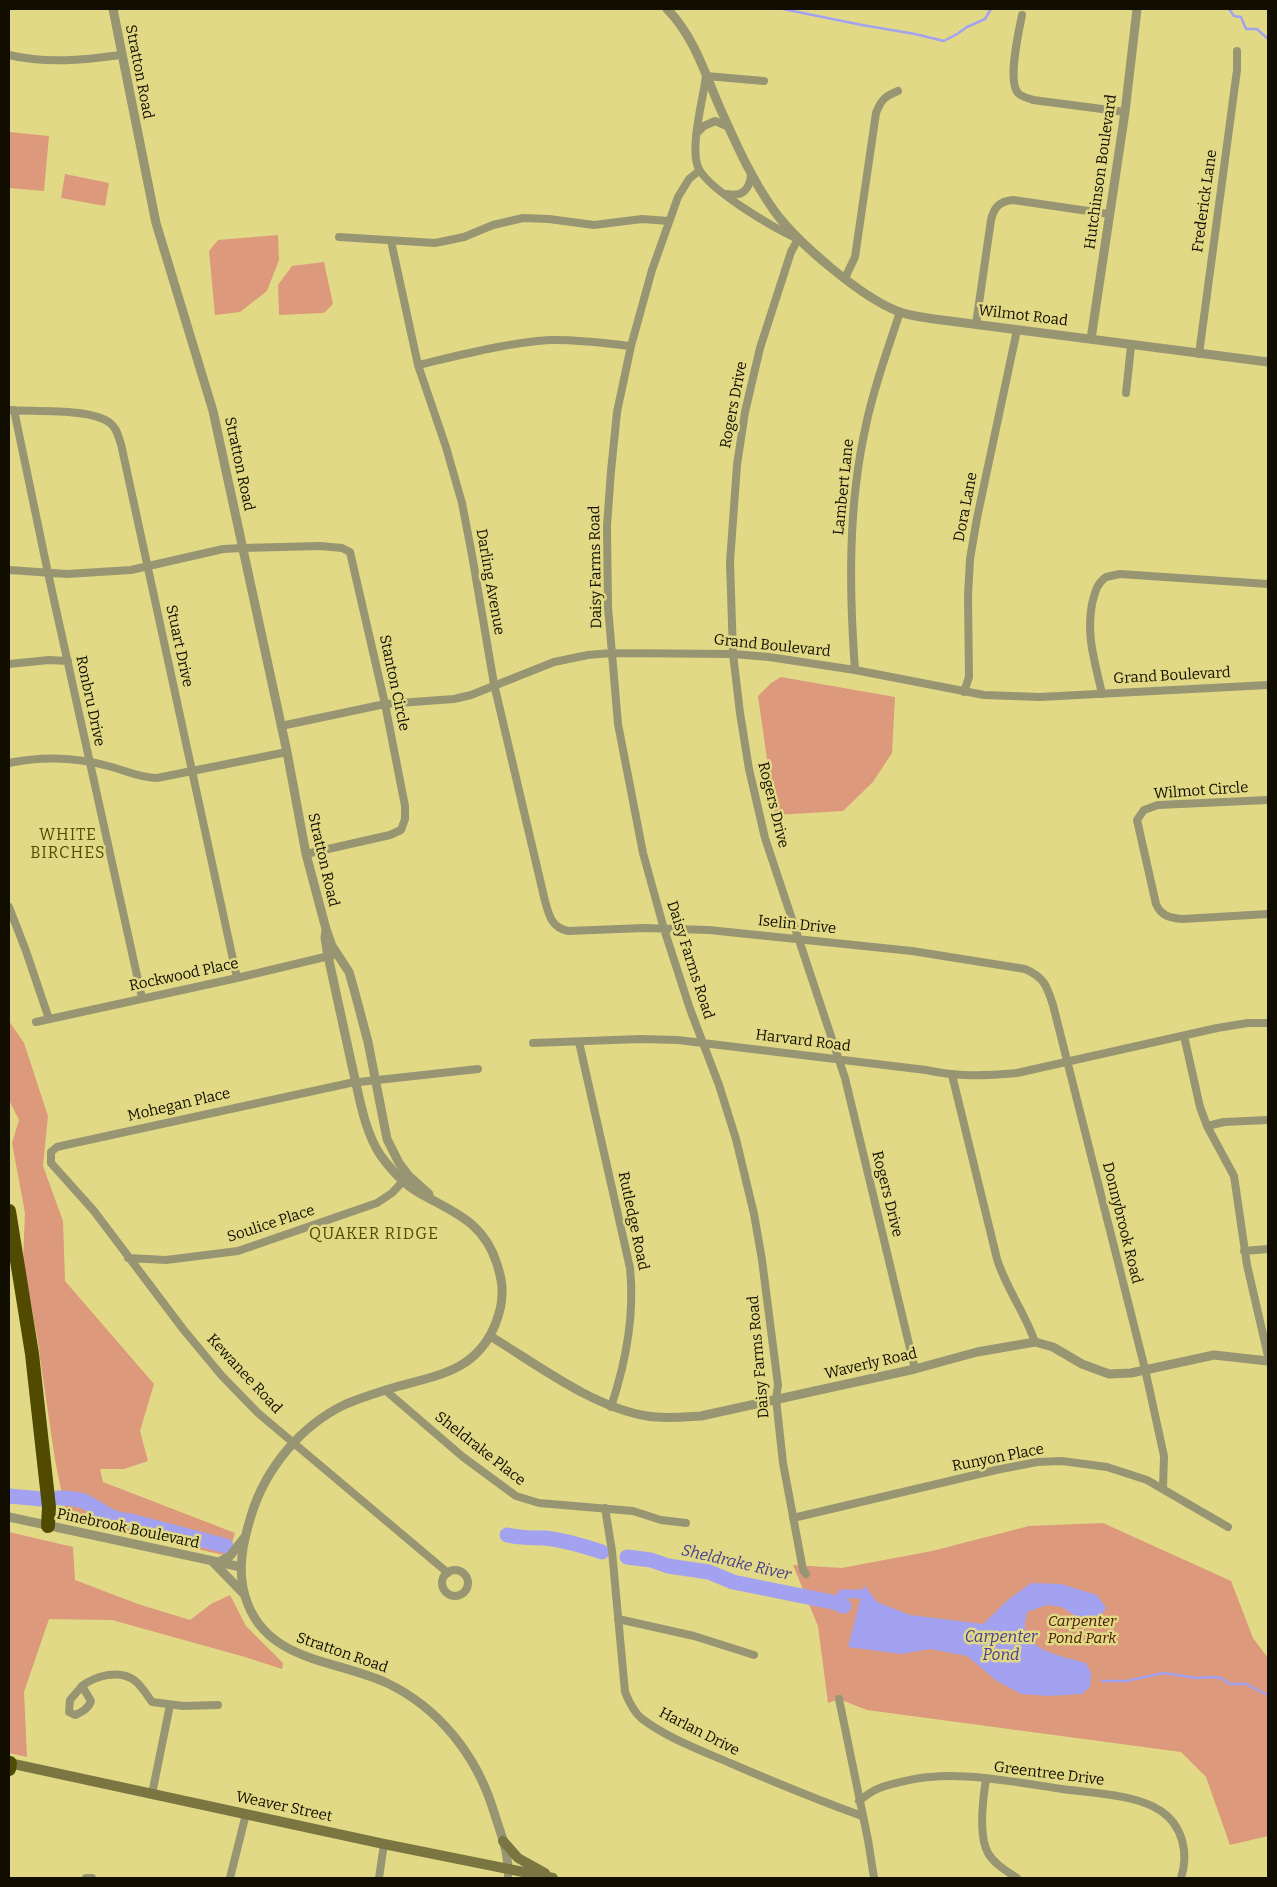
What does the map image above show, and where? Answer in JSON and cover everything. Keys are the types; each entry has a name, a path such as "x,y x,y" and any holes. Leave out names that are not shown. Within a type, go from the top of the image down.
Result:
{"highway":[{"path":"9,1211 35,1374 49,1507 48,1526"}],"main road":[{"name":"Weaver Street","path":"9,1765 384,1844 508,1874 554,1878"},
{"path":"503,1841 524,1862 554,1878"}],"street":[{"name":"Stratton Road","path":"112,9 156,224 208,391 287,752 306,854 332,946 349,972 368,1042 387,1139 405,1178"},
{"name":"Wilmot Road","path":"667,9 693,43 751,174 775,213 798,239 866,293 900,312 934,319 1131,346 1268,362"},
{"name":"Hutchinson Boulevard","path":"1090,339 1125,112 1137,9"},
{"path":"1022,15 1013,81 1020,95 1033,100 1125,112"},
{"name":"Frederick Lane","path":"1199,354 1237,70 1237,51"},
{"path":"9,55 26,59 55,61 121,56"},
{"path":"699,171 695,150 706,76 764,81"},
{"path":"845,278 855,256 876,113 886,95 898,91"},
{"path":"697,133 704,126 715,121 729,126"},
{"name":"Wilmot Road","path":"699,171 725,194 772,226 798,239"},
{"name":"Daisy Farms Road","path":"699,171 685,184 669,221 652,270 631,346 617,412 608,498 608,607 611,653 618,724 642,853 690,1009 704,1043 736,1139 754,1214 765,1277 777,1376 776,1399 783,1463 803,1570 806,1574"},
{"path":"725,194 738,195 745,191 749,187 751,174"},
{"path":"976,324 991,220 994,209 1001,202 1013,200 1109,214"},
{"path":"339,237 435,243 451,241 510,220 533,218 594,225 642,219 669,221"},
{"name":"Rogers Drive","path":"798,239 791,252 760,348 744,421 737,465 730,552 733,654 749,769 765,838 845,1078 916,1369"},
{"name":"Darling Avenue","path":"391,241 418,365 446,447 462,503 494,684 544,901 551,921 557,927"},
{"name":"Lambert Lane","path":"855,670 851,571 852,519 858,463 872,401 900,312"},
{"name":"Dora Lane","path":"964,692 969,677 967,630 970,559 1017,330"},
{"path":"418,365 481,350 550,340 631,346"},
{"path":"1126,394 1131,346"},
{"name":"Stuart Drive","path":"11,410 92,414 111,423 116,429 148,566 237,978"},
{"name":"Ronbru Drive","path":"11,410 142,998"},
{"name":"Stanton Circle","path":"243,548 320,546 342,548 350,552 385,704 405,806 405,819 400,830 390,835 306,854"},
{"path":"9,570 67,574 131,570 223,549 243,548"},
{"path":"1102,694 1089,636 1089,627 1096,589 1106,577 1120,574 1268,584"},
{"name":"Grand Boulevard","path":"281,726 385,704 454,699 471,695 494,684 554,662 588,655 611,653 733,654 809,662 984,695 1040,697 1268,685"},
{"path":"9,664 49,660 68,661"},
{"path":"9,764 24,760 64,758 89,762 149,778 193,772 287,752"},
{"name":"Wilmot Circle","path":"1268,800 1158,805 1144,810 1137,820 1156,904 1162,914 1182,919 1268,914"},
{"path":"9,908 49,1019"},
{"name":"Iselin Drive","path":"557,927 568,930 708,930 912,951 1025,969 1033,972"},
{"name":"Stratton Road","path":"326,929 325,938 328,956 367,1127 380,1154 405,1178 436,1201 469,1221 484,1237 492,1250 499,1270 502,1297 500,1312 490,1336 480,1350 450,1372 429,1380 385,1390 347,1404 327,1415 293,1444 278,1461 263,1484 246,1536 241,1567 245,1595 257,1622 274,1640 287,1649 387,1683 418,1701 438,1719 457,1740 476,1769 490,1801 503,1841 507,1856 508,1874"},
{"name":"Rockwood Place","path":"36,1022 338,954"},
{"name":"Donnybrook Road","path":"1033,972 1040,976 1047,987 1068,1062 1164,1456 1163,1488"},
{"name":"Harvard Road","path":"533,1043 640,1039 704,1043 926,1070 952,1075 987,1076 1017,1073 1217,1028 1248,1023 1268,1023"},
{"path":"1184,1036 1200,1108 1234,1176 1244,1251 1268,1356"},
{"name":"Rutledge Road","path":"578,1042 630,1268 632,1286 630,1326 626,1354 612,1407"},
{"path":"356,1082 478,1069"},
{"path":"952,1075 1003,1279 1029,1326 1035,1342"},
{"name":"Mohegan Place","path":"71,1186 51,1163 51,1152 57,1147 356,1082"},
{"path":"1208,1126 1224,1122 1268,1120"},
{"name":"Soulice Place","path":"128,1258 166,1260 238,1251 377,1203 392,1192 405,1178"},
{"name":"Kewanee Road","path":"71,1186 94,1211 183,1329 222,1376 258,1414 448,1573"},
{"path":"1244,1251 1268,1249"},
{"name":"Waverly Road","path":"490,1336 579,1390 612,1407 649,1417 672,1418 701,1416 916,1369 977,1352 1035,1342 1053,1347 1100,1372 1120,1374 1214,1355 1239,1356 1268,1361"},
{"name":"Sheldrake Place","path":"385,1390 463,1457 516,1496 539,1503 633,1511 661,1520 686,1523"},
{"name":"Runyon Place","path":"793,1518 996,1470 1036,1462 1062,1461 1090,1464 1147,1480 1228,1527"},
{"name":"Harlan Drive","path":"605,1508 612,1551 624,1692 631,1706 641,1717 671,1736 695,1748 800,1793 862,1816"},
{"name":"Pinebrook Boulevard","path":"9,1517 241,1567"},
{"path":"245,1595 216,1562 230,1556 246,1536"},
{"path":"618,1619 694,1636 754,1655"},
{"path":"82,1686 90,1680 120,1675 133,1679 152,1702 170,1705 218,1705"},
{"path":"839,1699 874,1878"},
{"path":"152,1794 170,1705"},
{"name":"Greentree Drive","path":"859,1801 875,1790 930,1777 986,1779 1124,1798 1160,1810 1176,1824 1181,1836 1185,1858 1181,1878"},
{"path":"986,1779 983,1799 985,1843 988,1853 996,1862 1017,1878"},
{"path":"230,1878 246,1814"},
{"path":"379,1878 384,1844"},
{"path":"86,1878 92,1878"}],"green space":[{"path":"9,132 49,136 44,191 9,188"},
{"path":"65,174 109,183 105,206 61,198"},
{"path":"278,235 279,260 267,291 240,312 215,315 209,251 218,240"},
{"path":"324,262 333,304 324,313 279,315 278,285 292,266"},
{"path":"781,677 895,697 892,753 873,782 843,811 775,815 758,696 771,683"},
{"path":"9,1021 24,1043 48,1116 43,1166 63,1221 65,1281 154,1384 140,1431 148,1461 124,1469 100,1469 103,1482 235,1533 228,1556 108,1529 65,1509 55,1460 37,1337 23,1262 25,1213 12,1143 19,1120 9,1100"},
{"name":"Carpenter Pond Park","path":"1103,1523 1231,1581 1253,1638 1268,1658 1268,1836 1230,1845 1206,1777 1181,1752 867,1710 839,1699 828,1703 818,1626 793,1565 842,1568 932,1551 1029,1526"},
{"path":"9,1532 73,1547 75,1580 138,1604 190,1620 211,1604 230,1595 246,1626 283,1663 282,1669 112,1620 49,1619 24,1692 27,1757 9,1753"}],"water":[{"name":"Carpenter Pond","path":"1031,1583 1061,1584 1097,1595 1106,1608 1098,1619 1080,1619 1062,1607 1047,1605 1027,1612 1026,1633 1031,1640 1047,1651 1086,1663 1091,1673 1090,1687 1082,1694 1049,1696 1021,1694 997,1681 967,1656 930,1649 901,1654 848,1647 864,1585 877,1602 910,1615 983,1624 1009,1599"}],"waterway":[{"path":"783,9 944,41 985,19 991,9"},
{"path":"1229,9 1234,16 1241,17 1246,29 1257,29 1268,39"},
{"name":"Sheldrake River","path":"9,1496 42,1499"},
{"name":"Sheldrake River","path":"58,1498 83,1501 117,1519 226,1546"},
{"name":"Sheldrake River","path":"507,1535 560,1540 602,1552"},
{"name":"Sheldrake River","path":"627,1557 709,1572 733,1582 844,1606"},
{"name":"Sheldrake River","path":"837,1603 842,1594 861,1594"},
{"name":"Sheldrake River","path":"1102,1681 1126,1681 1164,1673 1196,1678 1212,1677 1221,1678 1230,1684 1246,1684 1268,1695"}],"district":[{"name":"WHITE BIRCHES","path":"68,845"},
{"name":"QUAKER RIDGE","path":"374,1235"}]}
